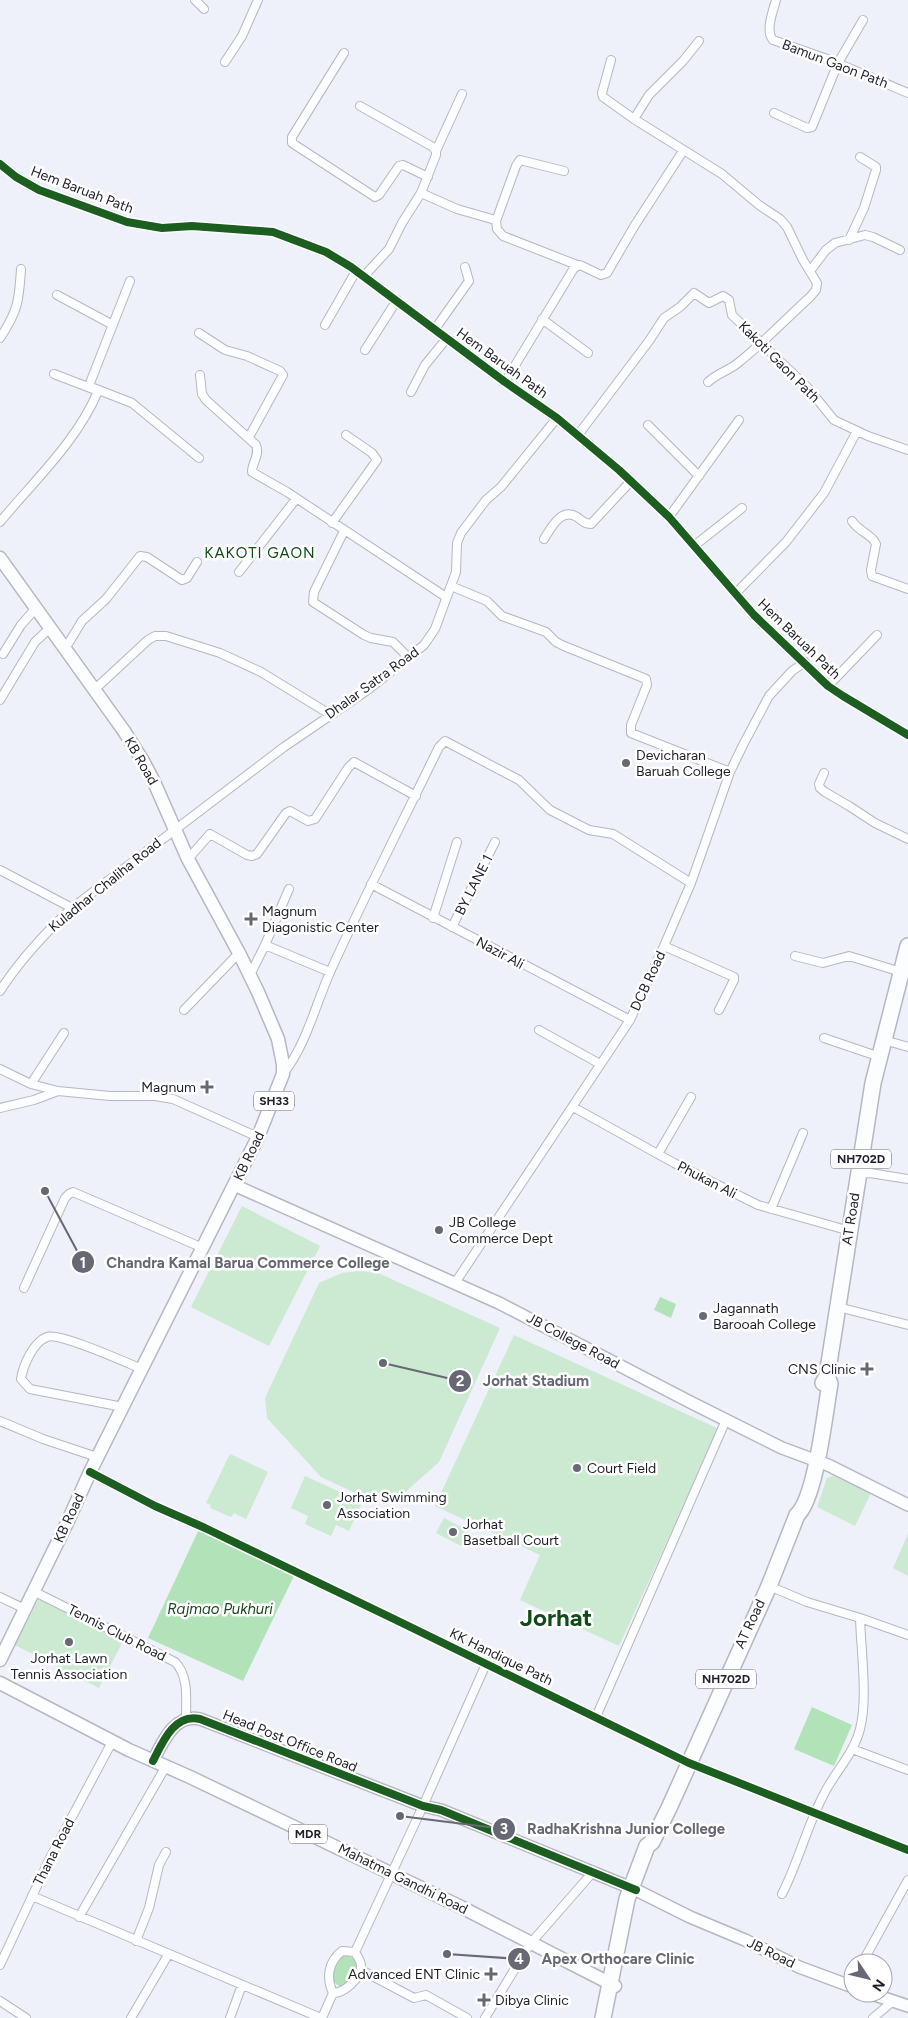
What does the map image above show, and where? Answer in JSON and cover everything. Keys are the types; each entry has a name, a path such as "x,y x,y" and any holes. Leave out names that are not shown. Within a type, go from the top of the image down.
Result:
{"highway":[{"name":"AT Road","path":"603,2018 633,1891 647,1846 652,1842 689,1763 768,1586 797,1515 795,1509 815,1460 823,1383 827,1376 873,1083 908,946"},
{"name":"AT Road","path":"609,2018 612,1985"}],"main road":[{"name":"KB Road","path":"0,558 135,747 154,782 188,859 250,975 278,1039 283,1074 258,1138 97,1457 68,1523 0,1660"},
{"name":"Mahatma Gandhi Road","path":"0,1683 112,1742 461,1907 612,1985"}],"street":[{"path":"195,0 204,9"},
{"path":"225,62 242,36 258,0"},
{"name":"Bamun Gaon Path","path":"776,0 769,31 773,40 908,93"},
{"path":"774,113 807,128 812,127 838,64 863,20"},
{"path":"634,119 648,95 699,41"},
{"path":"344,53 292,137 292,143 375,197 381,193 399,166 402,165 428,177"},
{"path":"611,60 602,93 603,97 683,151 722,174 759,205 780,219 787,227 817,283 816,290 760,343 736,364 708,382"},
{"path":"364,276 387,253 402,223 421,193 436,159 436,151 462,94"},
{"path":"360,106 429,145 436,151"},
{"path":"564,171 520,160 516,166 496,221 497,229 503,236 577,265 582,265 601,275 607,273 683,151"},
{"path":"849,240 864,208 876,170 876,166 860,157"},
{"name":"Hem Baruah Path","path":"0,164 28,184 116,219 152,227 192,226 273,232 326,252 364,276 578,435 668,516 735,594 828,686 908,735"},
{"path":"421,193 457,209 496,221"},
{"path":"810,271 830,246 869,235 900,250"},
{"path":"505,382 542,319 577,265"},
{"path":"435,329 470,280 465,267"},
{"path":"0,338 18,305 21,269"},
{"path":"325,325 356,271"},
{"path":"96,390 90,384 130,281"},
{"name":"Kakoti Gaon Path","path":"578,435 649,341 664,318 680,307 694,293 709,303 723,296 727,298 730,301 732,315 808,388 834,420 856,431 908,450"},
{"path":"57,295 113,325"},
{"path":"365,350 397,300"},
{"path":"542,319 588,353"},
{"path":"199,333 225,350 248,356 276,369 283,375 282,380 249,437"},
{"path":"411,392 426,365 447,338"},
{"path":"54,374 132,403 199,458"},
{"path":"200,375 202,394 206,400 249,437 258,448 252,472 446,597"},
{"path":"0,522 76,432 88,414 96,390"},
{"name":"Dhalar Satra Road","path":"175,828 284,747 368,690 409,658 429,638 451,586 457,562 457,543 461,533 486,500 501,487 557,418"},
{"path":"668,516 739,420"},
{"path":"648,425 698,476"},
{"path":"735,594 786,542 824,493 856,431"},
{"path":"332,523 378,460 372,453 346,435"},
{"path":"544,539 556,520 564,515 571,514 585,523 591,524 631,481"},
{"path":"239,572 296,499"},
{"path":"694,546 742,508"},
{"path":"852,521 857,529 872,538 876,544 871,570 872,576 908,589"},
{"path":"344,531 314,592 313,602 364,635 393,642 409,658"},
{"path":"64,650 82,621 106,599 140,556 147,557 182,580 187,578 197,562"},
{"path":"451,586 487,600 502,616 546,632 556,642 564,646 646,679 648,681 647,685 630,725 631,733 730,772"},
{"path":"3,654 21,625 36,608"},
{"path":"0,700 35,642 50,628"},
{"path":"828,686 877,635"},
{"path":"94,690 148,640 155,636 166,636 220,653 261,672 331,715"},
{"name":"DCB Road","path":"455,1284 630,1020 691,883 730,772 769,696 792,670 805,662"},
{"path":"283,1074 296,1055 330,972 371,884 442,743 449,742 520,780 550,810 589,830 612,834 691,883"},
{"path":"188,859 210,834 248,855 257,854 286,813 290,811 308,821 315,819 348,768 354,762 416,796"},
{"path":"824,772 819,784 823,791 875,823 908,839"},
{"name":"Kuladhar Chaliha Road","path":"0,991 3,980 44,935 72,908 175,828"},
{"path":"434,918 457,842"},
{"name":"BY LANE 1","path":"452,927 495,842"},
{"path":"0,870 72,908"},
{"name":"Nazir Ali","path":"371,884 630,1020"},
{"path":"250,975 289,888"},
{"path":"265,945 330,972"},
{"path":"664,946 733,976 734,980 719,1010"},
{"path":"184,1010 239,953"},
{"path":"795,956 823,963 848,956 901,972"},
{"path":"539,1030 600,1064"},
{"path":"31,1084 64,1033"},
{"path":"824,1038 880,1057"},
{"path":"884,1040 908,1047"},
{"path":"0,1069 31,1084 58,1091 110,1096 155,1096 173,1099 258,1138"},
{"path":"0,1108 34,1100 58,1091"},
{"path":"658,1154 691,1097"},
{"name":"Phukan Ali","path":"573,1107 658,1154 758,1205 850,1231"},
{"path":"771,1209 803,1133"},
{"path":"858,1174 870,1173 908,1179"},
{"name":"JB College Road","path":"234,1185 499,1303 782,1448 815,1460 908,1505"},
{"path":"24,1288 65,1198 73,1192 203,1248"},
{"path":"838,1307 908,1326"},
{"path":"123,1407 30,1389 21,1379 24,1368 40,1342 46,1337 53,1336 142,1369"},
{"path":"596,1717 726,1420"},
{"path":"0,1421 43,1440 97,1457"},
{"name":"KK Handique Path","path":"90,1472 155,1506 205,1528 689,1763 908,1850"},
{"path":"768,1586 807,1602 908,1635"},
{"name":"Tennis Club Road","path":"33,1591 175,1662 181,1669 184,1678 186,1718"},
{"path":"0,1598 25,1609"},
{"path":"782,1894 814,1814 825,1792 852,1749 860,1728 862,1718 860,1618"},
{"path":"333,1993 342,1992 349,1987 361,1970 355,1952 486,1664"},
{"path":"153,1760 175,1726 186,1718"},
{"name":"Head Post Office Road","path":"186,1718 195,1718 216,1724 423,1806 441,1810 633,1891"},
{"name":"Thana Road","path":"0,1965 50,1858 112,1742"},
{"path":"852,1749 908,1770"},
{"path":"79,1917 166,1766"},
{"path":"136,1940 149,1908 159,1865 166,1852"},
{"path":"485,2018 530,1944 591,1874"},
{"path":"868,1953 908,1880"},
{"name":"JB Road","path":"633,1891 745,1940 799,1967 843,1981"},
{"path":"32,1896 322,2018 333,1993 328,1978 332,1964 342,1951 355,1952"},
{"path":"131,2018 168,1954"},
{"path":"361,1970 417,1999 426,1995 468,2018"},
{"path":"230,2018 242,1985"},
{"path":"0,2001 26,2018"},
{"path":"893,2001 908,2006"},
{"path":"873,2018 891,2003"}],"shaded area":[{"path":"242,1206 320,1246 269,1346 191,1307"},
{"path":"360,1271 378,1273 500,1328 439,1462 402,1495 366,1498 321,1477 267,1418 265,1398 319,1283 342,1273"},
{"name":"Court Field","path":"514,1335 719,1429 619,1646 520,1600 540,1555 435,1506"},
{"path":"230,1454 268,1472 246,1519 234,1513 231,1517 210,1508 211,1505 206,1503"},
{"name":"Jorhat Swimming Association","path":"305,1476 362,1502 349,1531 336,1525 331,1536 305,1524 308,1516 291,1508"},
{"path":"833,1476 871,1493 855,1526 817,1507 827,1478"},
{"name":"Jorhat Basetball Court","path":"444,1518 469,1531 461,1546 436,1533"},
{"path":"908,1534 908,1576 893,1568"},
{"name":"Jorhat Lawn Tennis Association","path":"40,1597 124,1639 99,1688 15,1645"}],"water":[{"path":"660,1297 676,1304 671,1318 654,1310"},
{"name":"Rajmao Pukhuri","path":"200,1527 295,1574 243,1681 148,1638"},
{"path":"812,1707 852,1725 834,1766 794,1749"},
{"path":"347,1955 359,1964 344,1987 331,1980 335,1965"}],"cycle path":[{"path":"0,164 16,177 39,190 127,222 162,228 192,226 273,232 326,252 351,267 505,382 557,418 619,470 669,517 754,615 828,686 908,735"},
{"path":"90,1472 155,1506 205,1528 689,1763 908,1850"},
{"path":"153,1761 166,1737 177,1724 191,1718 200,1719 423,1806 441,1810 636,1890"}],"place":[{"name":"Devicharan Baruah College","path":"626,763"},
{"name":"Magnum Diagonistic Center","path":"251,919"},
{"name":"Magnum","path":"207,1087"},
{"name":"Chandra Kamal Barua Commerce College","path":"45,1191"},
{"name":"JB College Commerce Dept","path":"439,1230"},
{"name":"Jagannath Barooah College","path":"703,1316"},
{"name":"Jorhat Stadium","path":"383,1363"},
{"name":"CNS Clinic","path":"867,1369"},
{"name":"Court Field","path":"577,1468"},
{"name":"Jorhat Swimming Association","path":"327,1505"},
{"name":"Jorhat Basetball Court","path":"453,1532"},
{"name":"Jorhat Lawn Tennis Association","path":"69,1642"},
{"name":"RadhaKrishna Junior College","path":"400,1816"},
{"name":"Apex Orthocare Clinic","path":"447,1954"},
{"name":"Advanced ENT Clinic","path":"491,1974"},
{"name":"Dibya Clinic","path":"484,2000"}],"district":[{"name":"KAKOTI GAON","path":"260,553"},
{"name":"Jorhat","path":"556,1617"}]}
